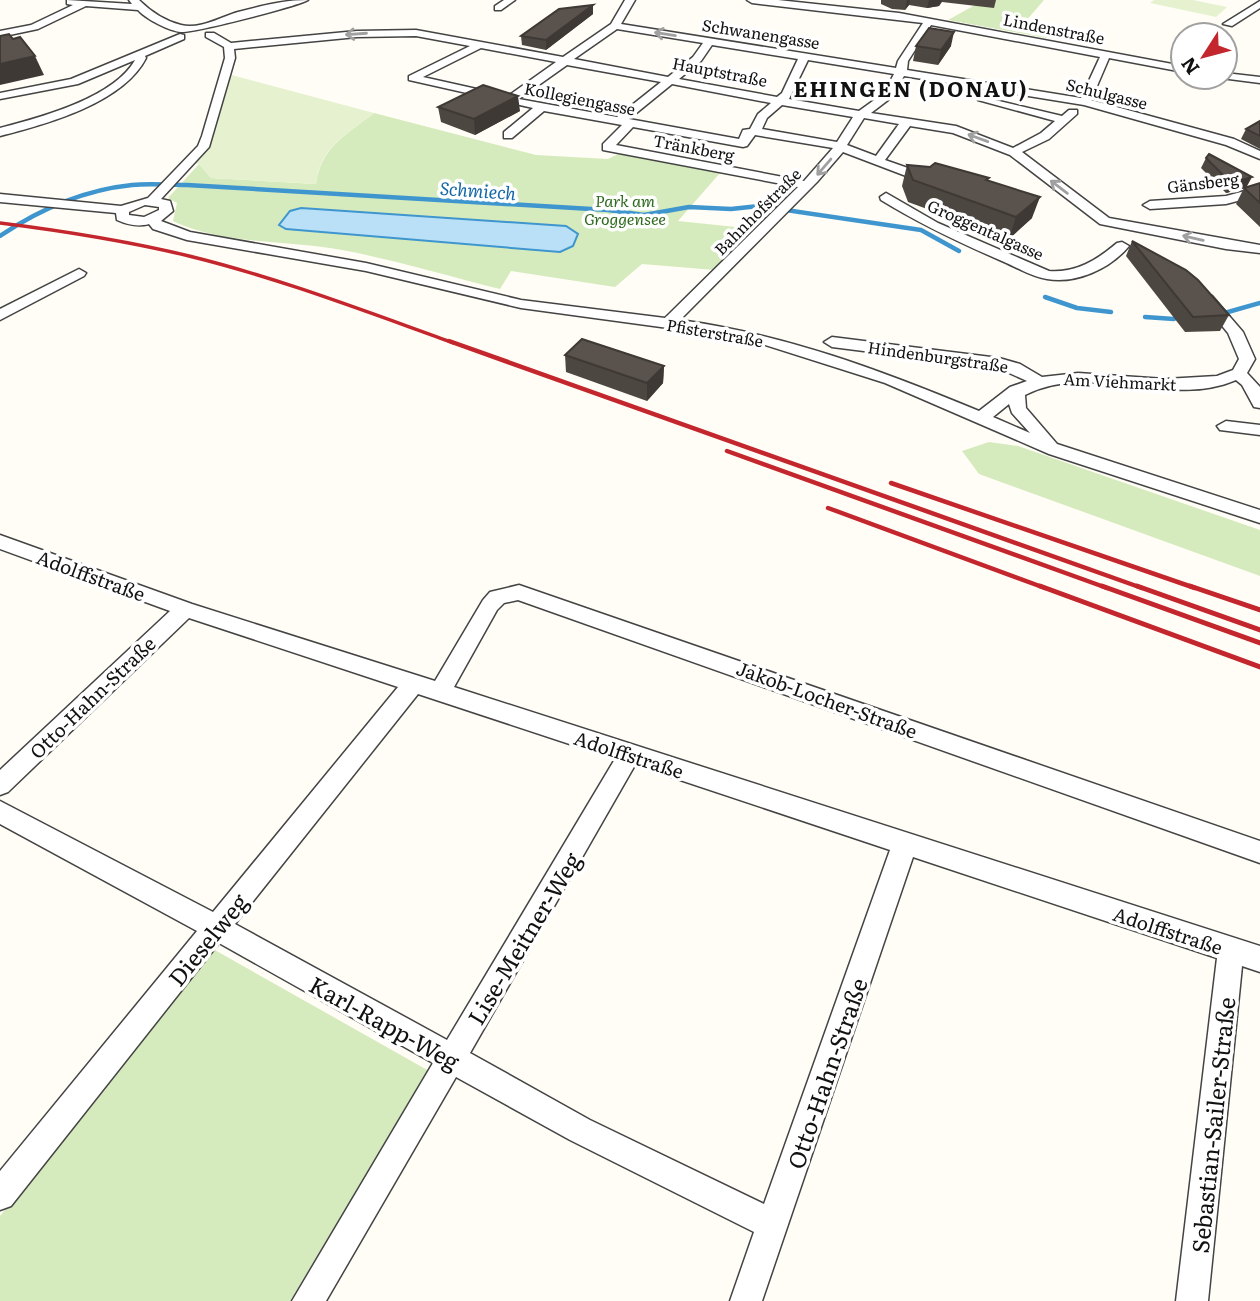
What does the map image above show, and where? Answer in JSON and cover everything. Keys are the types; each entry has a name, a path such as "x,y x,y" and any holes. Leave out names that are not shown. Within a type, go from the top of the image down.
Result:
{"street":[{"path":"59,0 83,4 136,4 154,18 191,38 240,15 299,0"},
{"path":"498,8 510,0"},
{"path":"510,100 615,26 631,0"},
{"name":"Lindenstraße","path":"751,0 836,4 1169,66"},
{"path":"0,34 34,27 83,4"},
{"path":"1233,21 1257,8"},
{"path":"860,115 888,95 901,72 903,61 929,21"},
{"name":"Schwanengasse","path":"615,26 943,79"},
{"path":"0,198 122,210 155,196 204,147 229,58 229,46 209,30"},
{"name":"Hauptstraße","path":"229,46 403,32 482,44 779,101 956,130 1014,152 1105,221 1226,245 1260,249"},
{"path":"0,108 48,94 63,85 136,56 181,33"},
{"path":"624,123 697,59 710,41"},
{"name":"Kollegiengasse","path":"482,44 413,78 542,107 743,143 747,133 755,131"},
{"path":"1014,152 1045,136 1085,102 1106,54"},
{"path":"804,55 787,95 762,116 755,131 797,136 839,147 918,176"},
{"path":"0,131 65,111 109,90 132,74 140,63 141,58 136,56"},
{"path":"1239,78 1260,80"},
{"name":"Schulgasse","path":"943,79 1085,102 1230,142 1260,155"},
{"path":"0,96 63,85"},
{"path":"1028,110 1038,94"},
{"path":"969,96 1064,120"},
{"path":"508,135 542,107"},
{"name":"Bahnhofstraße","path":"670,324 677,313 807,186 839,147 860,115"},
{"path":"878,161 907,122"},
{"name":"Tränkberg","path":"624,123 607,147 807,186"},
{"name":"Gänsberg","path":"1150,205 1226,200 1260,191"},
{"path":"152,219 162,215 167,208 155,196"},
{"name":"Groggentalgasse","path":"886,197 933,226 1046,275 1058,276 1089,271 1127,248 1105,221"},
{"name":"Pfisterstraße","path":"122,210 122,217 130,221 152,219 158,226 187,236 366,267 521,304 765,340 854,367 933,397 1055,450 1260,517"},
{"path":"0,315 79,273"},
{"path":"1197,289 1254,359 1240,375 1249,382 1260,403"},
{"name":"Hindenburgstraße","path":"832,342 999,363 1014,367 1039,382"},
{"name":"Am Viehmarkt","path":"980,419 1016,391 1063,377 1211,384 1240,375"},
{"path":"1016,391 1018,409 1025,420 1055,450"},
{"path":"1226,426 1260,430"},
{"name":"Adolffstraße","path":"0,542 185,609 1260,960"},
{"name":"Jakob-Locher-Straße","path":"440,692 490,605 497,597 519,592 606,620 1260,852"},
{"name":"Otto-Hahn-Straße","path":"0,785 185,609"},
{"name":"Dieselweg","path":"0,1195 414,683"},
{"name":"Lise-Meitner-Weg","path":"308,1301 629,754"},
{"name":"Karl-Rapp-Weg","path":"0,812 216,928 580,1130 773,1225"},
{"name":"Otto-Hahn-Straße","path":"746,1301 904,845"},
{"name":"Sebastian-Sailer-Straße","path":"1192,1301 1231,950"}],"green space":[{"path":"984,0 1044,0 1025,22 1055,29 1047,38 948,20"},
{"path":"1154,0 1193,0 1227,7 1216,17 1150,3"},
{"path":"224,73 374,113 344,135 329,151 318,171 316,184 211,178 199,164 189,162 203,147"},
{"name":"Park am Groggensee","path":"374,113 536,155 608,159 618,154 720,173 678,221 755,229 715,270 642,264 615,287 511,271 500,289 362,254 234,238 192,229 173,221 177,203 168,198 199,164 211,178 316,184 323,160 329,151","holes":["301,208 566,226 578,234 560,252 286,229 280,225 290,211"]},
{"path":"989,442 1018,446 1260,530 1260,576 979,474 962,451"},
{"path":"213,949 429,1071 290,1301 0,1301 0,1216"}],"water":[{"path":"301,208 566,226 578,234 573,246 560,252 286,229 279,225 290,211"}],"building":[{"path":"593,5 546,40 521,36 559,9"},
{"path":"929,28 954,32 941,50 916,46"},
{"path":"9,34 13,39 20,37 35,56 0,64 0,36"},
{"path":"483,85 518,96 474,119 438,107"},
{"path":"1260,121 1260,136 1246,129"},
{"path":"1209,154 1252,177 1231,183 1206,158"},
{"path":"935,163 989,178 986,180 1040,197 1016,217 913,180 907,165 930,167"},
{"path":"1260,183 1260,203 1244,188"},
{"path":"1132,241 1186,270 1229,315 1193,317"},
{"path":"582,339 664,366 647,383 565,355"}],"waterway":[{"name":"Schmiech","path":"0,236 46,209 79,196 132,185 153,184 608,210 644,215 689,207 731,209 759,206 921,230 959,251"},
{"name":"Schmiech","path":"1045,297 1077,308 1111,312"},
{"name":"Schmiech","path":"1221,314 1260,303"},
{"name":"Schmiech","path":"1145,317 1174,319"}],"railway":[{"path":"0,223 119,241 223,265 323,296 454,343"},
{"path":"449,341 1142,588"},
{"path":"727,451 1107,588"},
{"path":"891,483 1195,588"},
{"path":"828,508 1045,588"},
{"path":"1040,586 1260,667"},
{"path":"1102,586 1260,643"},
{"path":"1137,586 1260,630"},
{"path":"1190,586 1260,610"}],"district":[{"name":"EHINGEN (DONAU)","path":"911,87"}]}
